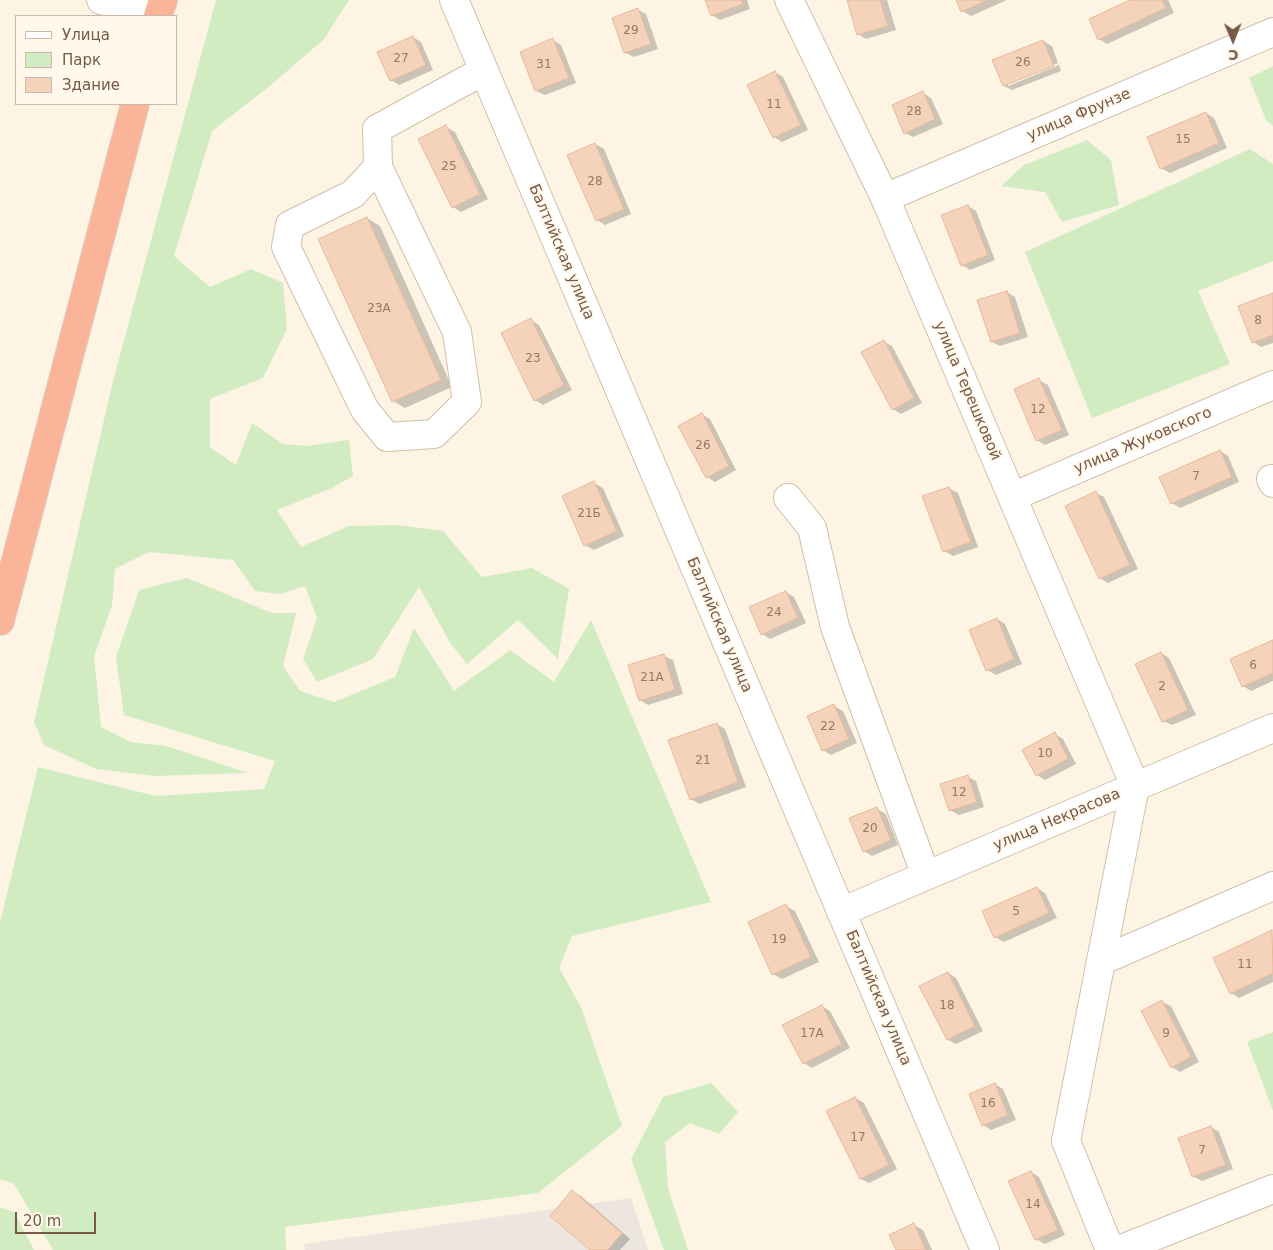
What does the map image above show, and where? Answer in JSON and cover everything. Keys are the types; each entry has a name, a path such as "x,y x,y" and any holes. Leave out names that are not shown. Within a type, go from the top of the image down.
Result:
{"highway":[{"path":"0,621 136,105"}],"street":[{"path":"101,0 160,10"},
{"name":"улица Терешковой","path":"789,0 884,198 1135,786"},
{"name":"Балтийская улица","path":"461,2 483,71 985,1250"},
{"name":"улица Фрунзе","path":"884,198 1273,32"},
{"path":"378,167 353,194 290,225 286,247 365,410 387,436 434,434 467,402 457,332 378,167 377,129 483,71"},
{"name":"улица Жуковского","path":"1012,497 1273,385"},
{"path":"788,498 812,528 835,626 926,876"},
{"name":"улица Некрасова","path":"841,912 1273,728"},
{"path":"1110,1250 1066,1141 1135,786"},
{"path":"1101,961 1273,886"},
{"path":"1120,1250 1273,1189"}],"shaded area":[{"path":"631,1198 648,1250 305,1250 304,1244"}],"green space":[{"path":"216,0 349,0 324,39 271,85 212,131 174,256 210,287 251,269 283,283 287,329 263,378 210,399 210,447 236,465 252,423 283,444 306,446 349,440 353,476 332,488 277,510 301,547 349,526 398,525 443,531 482,577 532,568 569,589 558,659 518,620 467,664 451,644 419,587 373,659 317,682 303,659 317,618 305,586 280,594 255,591 233,560 149,552 115,569 112,605 94,657 101,727 131,742 166,746 248,773 155,776 96,769 44,745 34,722 113,381"},
{"path":"1273,66 1273,126 1266,120 1249,78"},
{"path":"1087,140 1111,160 1119,205 1062,222 1045,192 1001,186 1024,165"},
{"path":"1250,149 1273,164 1273,261 1198,291 1230,364 1092,418 1025,252"},
{"path":"187,578 272,613 296,613 283,666 300,691 334,702 395,677 414,628 454,691 510,650 554,682 591,620 711,902 572,936 559,968 581,1007 622,1126 538,1193 285,1227 286,1250 53,1250 14,1184 0,1179 0,922 38,767 156,796 264,789 275,761 124,715 116,657 139,590"},
{"path":"1273,1032 1273,1111 1247,1042"},
{"path":"711,1083 738,1112 719,1134 690,1123 665,1142 668,1188 688,1250 664,1250 631,1159 663,1097"},
{"path":"0,1207 14,1212 34,1250 0,1250"}],"building":[{"path":"705,0 741,0 743,4 711,16"},
{"path":"847,0 880,0 888,26 857,35"},
{"path":"956,0 988,0 961,12"},
{"path":"1130,0 1162,0 1166,8 1098,40 1089,19"},
{"path":"638,8 651,44 624,53 612,18"},
{"path":"413,36 426,65 390,81 377,52"},
{"path":"553,38 569,78 535,91 520,52"},
{"path":"1043,40 1054,66 1003,86 992,60"},
{"path":"775,71 801,125 773,138 747,85"},
{"path":"923,91 935,119 904,134 892,105"},
{"path":"1206,112 1219,143 1160,169 1147,137"},
{"path":"446,125 480,194 452,208 418,139"},
{"path":"595,143 624,209 596,221 567,155"},
{"path":"968,205 988,255 961,266 941,215"},
{"path":"367,217 441,380 392,402 318,239"},
{"path":"1007,291 1020,333 991,342 977,300"},
{"path":"1273,293 1273,335 1252,343 1238,306"},
{"path":"531,318 564,385 534,401 501,333"},
{"path":"884,340 914,398 892,410 861,352"},
{"path":"1039,378 1062,430 1036,441 1014,389"},
{"path":"702,413 729,466 706,478 678,426"},
{"path":"1220,450 1232,477 1171,504 1159,477"},
{"path":"594,481 617,531 584,546 562,496"},
{"path":"949,487 971,542 943,552 922,496"},
{"path":"1096,491 1130,565 1099,579 1065,506"},
{"path":"786,591 798,618 761,635 749,607"},
{"path":"997,618 1014,659 986,671 969,630"},
{"path":"1273,640 1273,673 1242,687 1230,659"},
{"path":"1161,652 1188,710 1162,722 1135,664"},
{"path":"664,654 675,690 639,701 628,665"},
{"path":"834,704 849,739 822,751 807,716"},
{"path":"717,723 738,782 690,800 668,740"},
{"path":"1055,732 1068,759 1036,776 1022,750"},
{"path":"968,775 977,802 949,811 940,784"},
{"path":"877,807 891,840 863,852 849,818"},
{"path":"1037,887 1049,913 994,938 982,911"},
{"path":"786,904 811,957 772,975 748,922"},
{"path":"1272,930 1273,973 1230,994 1213,958"},
{"path":"948,972 975,1026 947,1040 919,986"},
{"path":"1162,1000 1191,1057 1171,1068 1141,1011"},
{"path":"822,1005 842,1044 803,1064 782,1025"},
{"path":"995,1083 1008,1115 982,1126 969,1094"},
{"path":"855,1097 889,1165 860,1179 826,1111"},
{"path":"1211,1126 1226,1165 1192,1177 1178,1138"},
{"path":"1031,1171 1058,1230 1035,1240 1008,1181"},
{"path":"572,1190 622,1233 608,1250 590,1250 550,1216"},
{"path":"914,1223 926,1250 896,1250 889,1235"}]}
